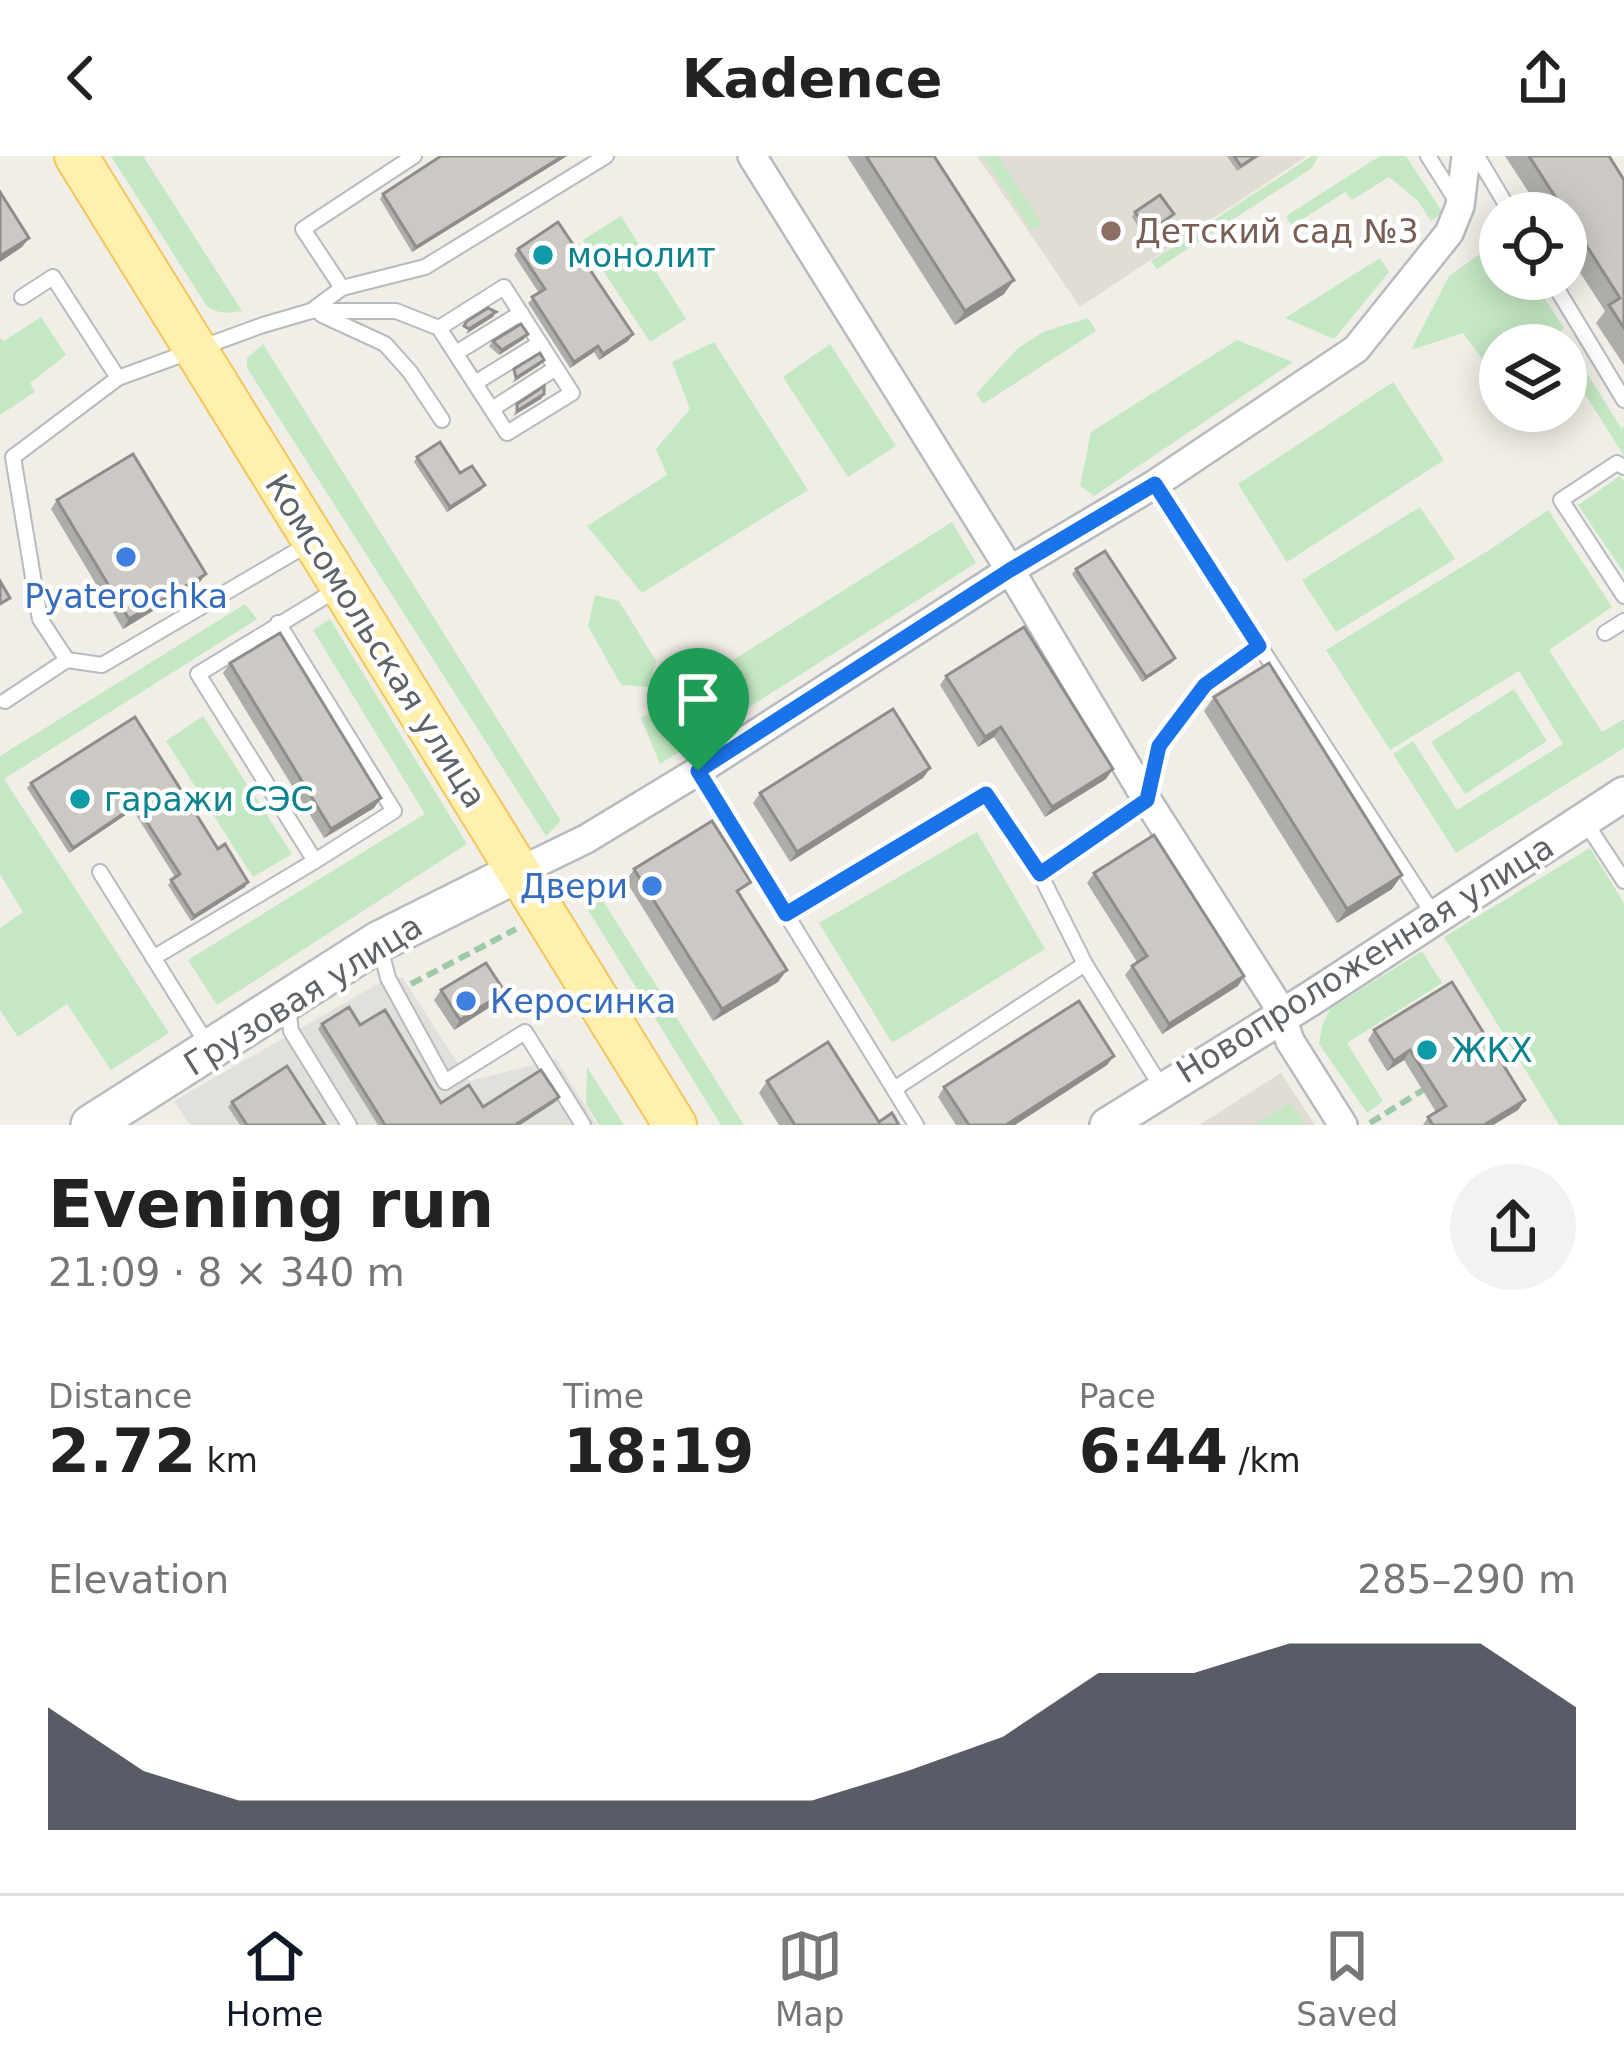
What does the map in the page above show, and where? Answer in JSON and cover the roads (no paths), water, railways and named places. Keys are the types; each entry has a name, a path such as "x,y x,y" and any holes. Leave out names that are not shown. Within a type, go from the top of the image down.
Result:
{"main road":[{"name":"Комсомольская улица","path":"76,156 675,1125"},
{"name":"Грузовая улица","path":"91,1125 378,942 518,872"}],"street":[{"path":"752,156 1277,1004 1290,1041 1343,1125"},
{"path":"518,872 586,839 698,771 1010,570 1155,484 1356,349 1449,233 1460,206 1466,156"},
{"name":"Новопроложенная улица","path":"1138,1112 1624,794"}],"lane":[{"path":"342,288 303,229 414,156"},
{"path":"311,311 342,288 425,267 606,156"},
{"path":"1428,156 1460,206"},
{"path":"1478,156 1499,192"},
{"path":"22,297 53,277 118,378"},
{"path":"67,660 40,619 7,459 118,378 311,311 396,311 440,328 508,433 572,393 504,287 440,328"},
{"path":"1564,300 1624,400"},
{"path":"311,311 385,344 442,420"},
{"path":"456,353 520,313"},
{"path":"475,383 540,343"},
{"path":"492,409 556,368"},
{"path":"1624,467 1617,464 1561,500 1624,596"},
{"path":"1155,484 1435,917"},
{"path":"4,701 67,660 102,665 314,540"},
{"path":"315,861 198,674 342,586"},
{"path":"1605,633 1624,621"},
{"path":"153,958 394,811 278,623"},
{"path":"1040,874 1147,800 1159,746 1205,685 1259,646"},
{"path":"698,771 916,1125"},
{"path":"786,914 986,794 1040,874 1085,964 1138,1112"},
{"path":"1584,820 1624,880"},
{"path":"100,872 211,1051"},
{"path":"378,942 388,977 445,1082 525,1032 581,1125"},
{"path":"894,1088 1085,964"},
{"path":"287,1002 291,1031 349,1125"}],"place":[{"name":"Детский сад №3","path":"1111,231"},
{"name":"монолит","path":"543,255"},
{"name":"Pyaterochka","path":"126,557"},
{"name":"гаражи СЭС","path":"80,799"},
{"name":"Двери","path":"652,886"},
{"name":"Керосинка","path":"466,1001"},
{"name":"ЖКХ","path":"1427,1050"}]}
